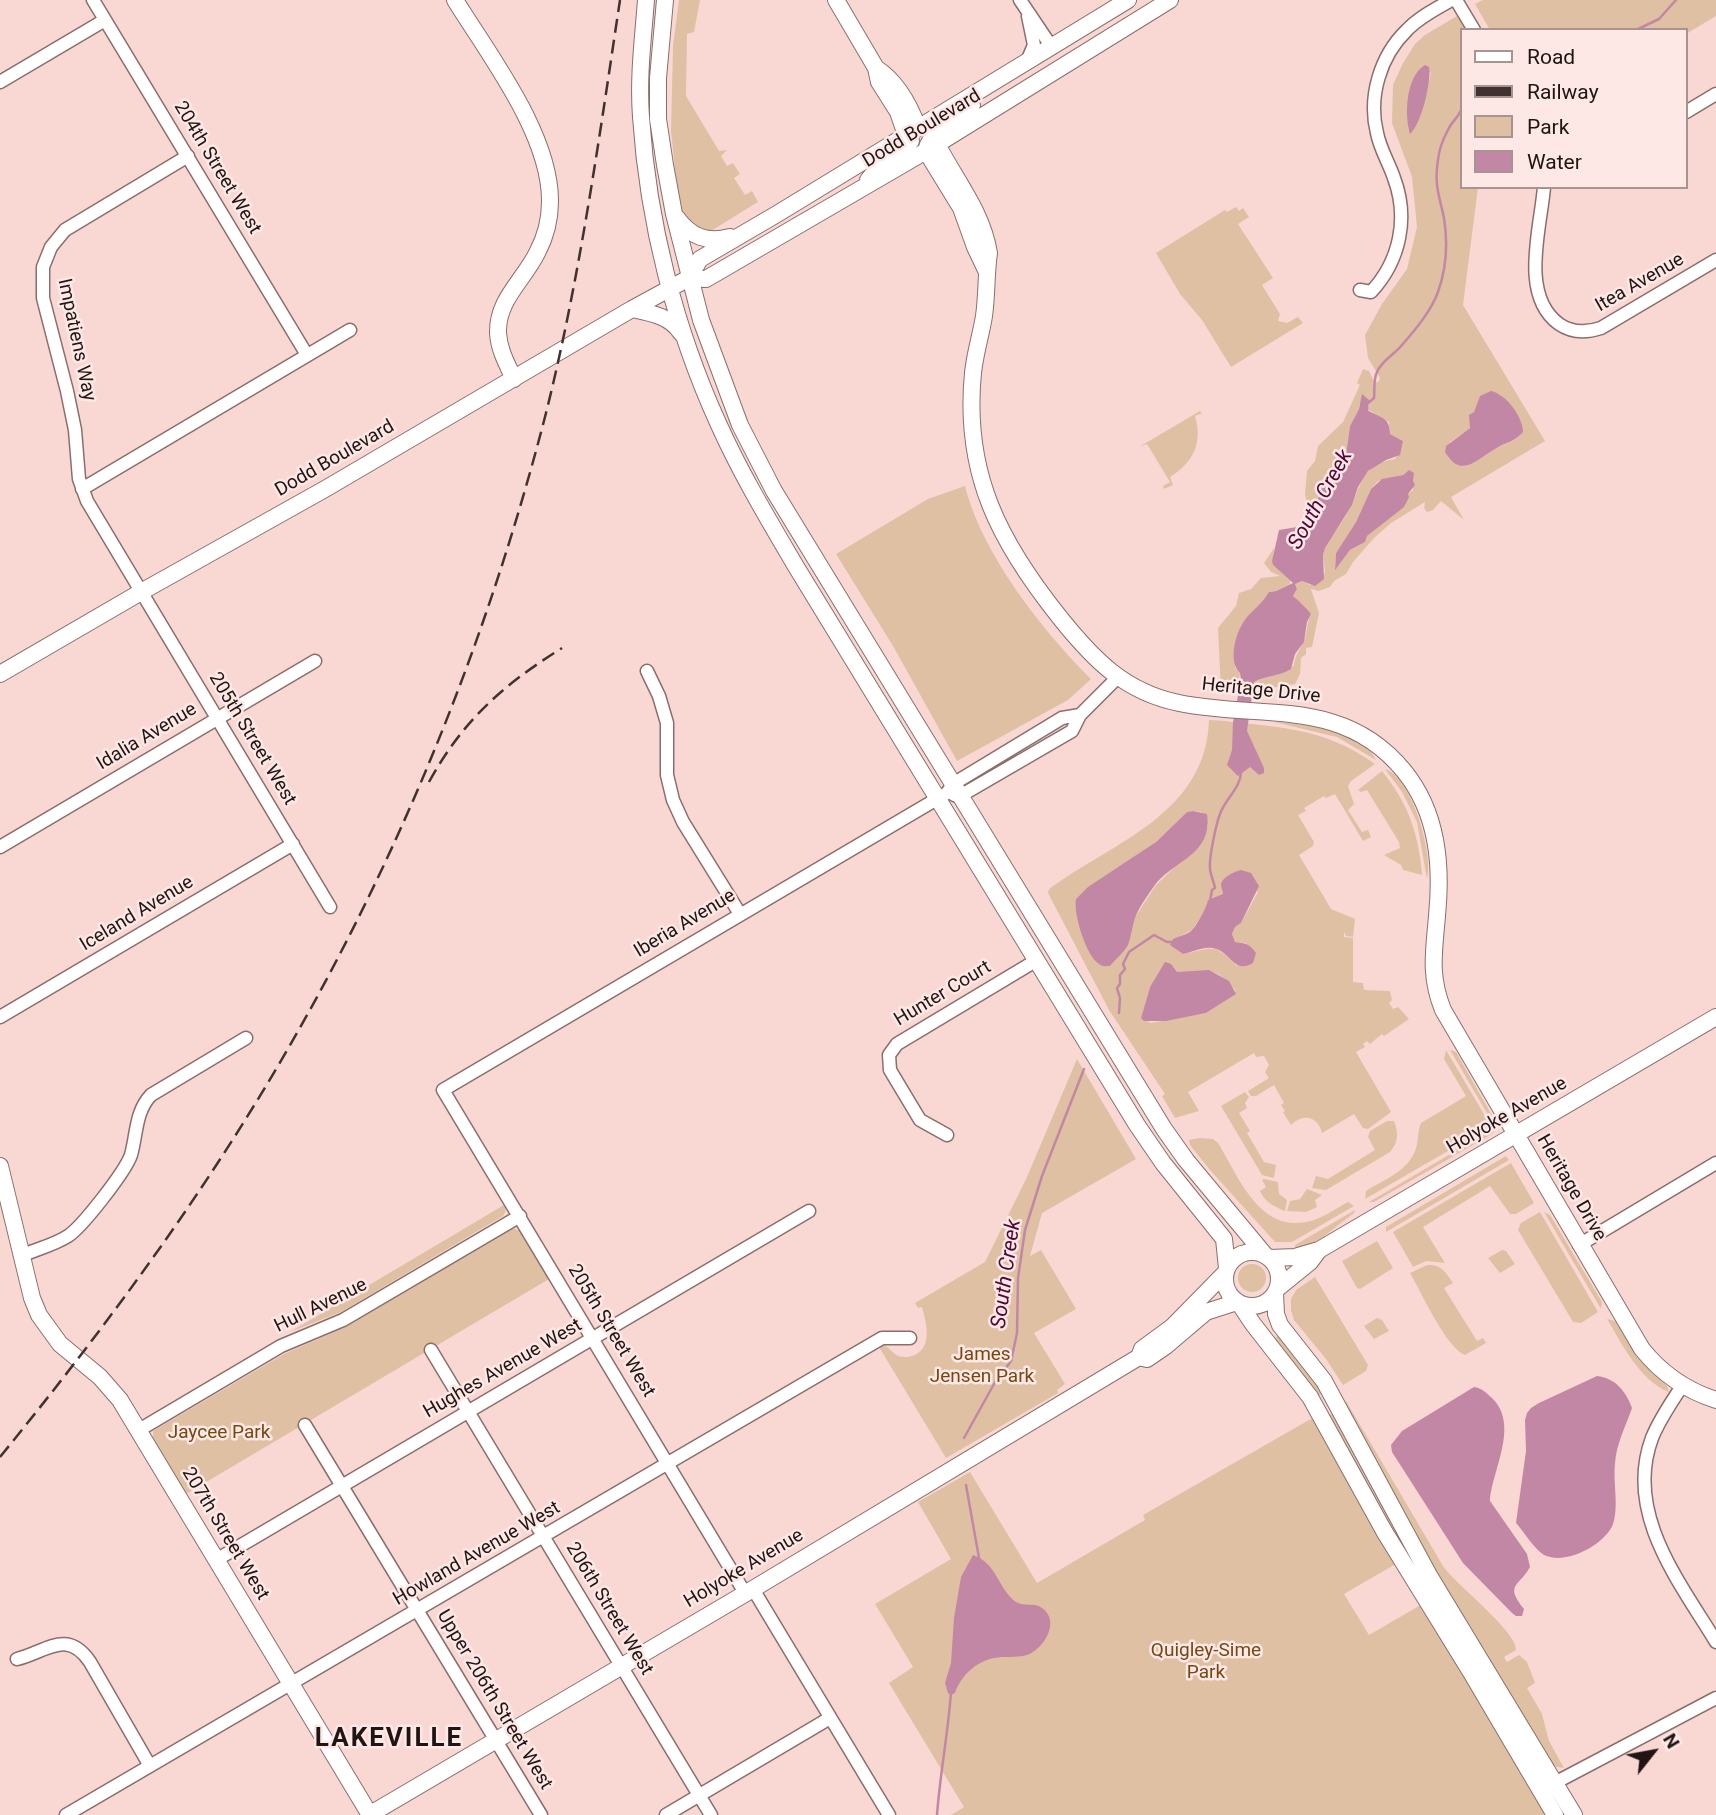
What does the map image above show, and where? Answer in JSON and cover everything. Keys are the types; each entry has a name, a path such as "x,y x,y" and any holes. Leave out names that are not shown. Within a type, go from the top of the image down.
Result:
{"main road":[{"path":"455,0 531,127 542,152 549,185 550,202 545,235 537,253 502,305 499,318 501,351 514,379"},
{"path":"646,0 642,38 641,117 646,171 670,289 685,338 719,425 755,496 1164,1129 1186,1160 1279,1272 1276,1314 1280,1325 1324,1381 1402,1529 1547,1787 1555,1815"},
{"path":"664,0 658,119 674,214 720,376 754,453 949,793 1037,960 1153,1150 1224,1239 1228,1291 1310,1397 1384,1531 1472,1674 1547,1787 1574,1815"},
{"path":"836,0 876,68 888,76 913,113 911,142 880,166 857,192"},
{"name":"Dodd Boulevard","path":"690,278 699,259 1128,0"},
{"name":"Dodd Boulevard","path":"0,674 325,489 632,309 690,278 706,279 932,148 1170,0"},
{"path":"1031,87 1051,62 1051,46"},
{"path":"932,148 928,143 935,134 980,98 998,79"},
{"name":"Heritage Drive","path":"932,148 961,208 986,270 985,305 973,370 971,415 976,460 986,497 1003,536 1030,579 1091,655 1118,677 1167,700 1221,709 1320,718 1357,732 1390,756 1416,788 1432,826 1438,860 1439,901 1432,955 1436,992 1447,1018 1642,1349 1657,1367 1682,1387 1716,1400"},
{"path":"674,214 685,228 706,240 746,232"},
{"path":"632,309 664,317 674,323 685,338"},
{"name":"Holyoke Avenue","path":"1268,1256 1295,1257 1319,1250 1716,1017"},
{"name":"207th Street West","path":"0,1166 35,1307 48,1330 60,1344 107,1384 139,1430 370,1815"},
{"name":"Holyoke Avenue","path":"1276,1290 1310,1262 1319,1250"},
{"path":"1226,1270 1233,1259 1243,1253 1254,1251 1268,1256"},
{"name":"Holyoke Avenue","path":"370,1815 1139,1357 1142,1349 1172,1327 1226,1270"},
{"path":"1238,1302 1259,1305 1276,1290"},
{"name":"Holyoke Avenue","path":"1139,1357 1147,1359 1155,1354 1211,1310 1238,1302"}],"street":[{"name":"204th Street West","path":"93,0 307,355"},
{"path":"1020,0 1051,46"},
{"path":"1365,291 1389,266 1402,224 1399,192 1375,126 1374,98 1379,75 1391,50 1409,27 1451,0"},
{"path":"1456,0 1473,28"},
{"path":"1028,13 1034,45 1028,59"},
{"path":"0,82 105,20"},
{"path":"1688,111 1716,94"},
{"name":"Impatiens Way","path":"141,592 82,489 72,410 43,298 41,278 46,257 57,238 74,224 188,156"},
{"name":"Itea Avenue","path":"1544,189 1535,248 1536,277 1546,311 1567,329 1583,332 1601,328 1716,260"},
{"path":"82,489 350,330"},
{"name":"205th Street West","path":"141,592 330,907"},
{"name":"Idalia Avenue","path":"0,847 315,661"},
{"path":"647,671 659,696 667,723 667,775 673,800 683,822 740,914"},
{"name":"Iberia Avenue","path":"443,1090 949,793 1062,718 1080,715 1118,677"},
{"name":"Iceland Avenue","path":"0,1017 293,844"},
{"name":"Hunter Court","path":"947,1135 920,1120 890,1070 889,1055 897,1044 1037,960"},
{"path":"23,1255 62,1240 81,1225 127,1164 139,1116 152,1095 246,1038"},
{"name":"205th Street West","path":"443,1090 594,1338 667,1465 830,1718 889,1815"},
{"path":"1579,1245 1716,1163"},
{"name":"Hughes Avenue West","path":"216,1560 809,1211"},
{"name":"Hull Avenue","path":"139,1430 281,1346 344,1320 520,1216"},
{"name":"Howland Avenue West","path":"66,1815 882,1338 910,1338"},
{"name":"206th Street West","path":"430,1350 711,1815"},
{"path":"1682,1387 1667,1408 1652,1438 1644,1480 1645,1503 1655,1536 1716,1642"},
{"name":"Upper 206th Street West","path":"305,1425 541,1815"},
{"path":"17,1659 61,1643 78,1649 90,1662 150,1766"},
{"path":"1547,1787 1716,1698"},
{"path":"666,1815 830,1718"}],"green space":[{"path":"679,0 700,0 694,32 687,34 686,96 719,151 727,150 721,156 727,166 733,163 740,174 734,178 745,195 752,191 758,202 706,234 684,220 676,179 671,131 673,46"},
{"path":"1483,0 1716,0 1716,16 1688,33 1688,28 1489,28 1475,4"},
{"path":"1457,16 1466,28 1460,28 1460,189 1478,189 1463,305 1545,441 1451,497 1464,520 1441,501 1433,510 1427,512 1424,508 1425,502 1391,523 1374,538 1346,574 1334,581 1330,587 1319,591 1311,589 1319,613 1312,647 1306,648 1306,654 1301,658 1300,674 1295,684 1265,689 1258,696 1251,695 1254,682 1285,672 1294,665 1305,640 1311,614 1293,596 1297,589 1295,584 1302,581 1310,585 1325,573 1325,548 1349,510 1366,474 1376,465 1395,459 1403,441 1390,434 1389,422 1367,409 1367,404 1360,403 1350,426 1345,462 1325,481 1313,512 1308,508 1305,494 1307,471 1315,461 1318,446 1343,422 1360,385 1357,383 1363,369 1369,371 1375,383 1379,381 1380,378 1368,358 1365,335 1382,304 1407,269 1417,227 1412,177 1392,123 1393,85 1415,44","holes":["1431,72 1427,93 1409,131 1408,106 1413,82","1500,394 1516,413 1523,432 1514,440 1471,463 1465,465 1453,462 1447,456 1449,443 1470,428 1480,396","1409,470 1413,478 1413,490 1408,494 1404,506 1386,519 1360,545 1350,550 1335,569 1336,553 1356,522 1371,489 1378,481 1403,475"]},
{"path":"1236,207 1239,211 1243,208 1249,217 1238,224 1273,278 1262,285 1280,314 1278,321 1287,323 1298,317 1303,323 1231,367 1202,320 1180,294 1156,253 1225,210 1227,212"},
{"path":"1200,411 1202,413 1195,416 1198,435 1194,451 1185,465 1170,477 1173,485 1164,489 1163,486 1170,482 1147,444 1139,447"},
{"path":"965,486 973,512 999,564 1053,638 1091,679 1068,700 957,761 893,646 836,554 928,499"},
{"path":"1274,548 1273,565 1290,580 1290,584 1271,591 1241,625 1235,649 1235,668 1240,673 1237,694 1221,692 1218,628 1236,606 1239,593 1251,589 1261,578 1280,576 1271,572 1264,563"},
{"path":"1209,720 1220,720 1285,728 1316,735 1346,746 1375,764 1348,786 1354,804 1348,810 1362,832 1368,830 1371,837 1363,841 1335,794 1326,798 1324,796 1304,808 1306,811 1298,815 1314,842 1313,846 1299,855 1331,909 1355,919 1353,937 1346,936 1344,932 1344,937 1353,938 1353,982 1363,983 1364,990 1390,991 1392,1000 1389,1003 1393,1009 1398,1007 1409,1019 1370,1044 1367,1041 1363,1044 1365,1047 1356,1052 1391,1112 1368,1129 1363,1128 1354,1114 1322,1133 1317,1123 1310,1118 1300,1119 1291,1125 1283,1112 1285,1111 1281,1105 1284,1103 1274,1085 1256,1096 1251,1096 1248,1091 1269,1078 1265,1072 1269,1065 1264,1056 1256,1057 1254,1053 1188,1092 1199,1111 1175,1118 1162,1096 1165,1094 1109,1010 1048,893 1049,889 1152,822 1174,802 1192,779 1204,752","holes":["1187,812 1201,812 1208,825 1204,839 1156,885 1135,917 1127,946 1110,966 1126,863 1156,842","1234,872 1258,892 1232,934 1235,942 1246,943 1237,966 1218,950 1183,954 1176,949 1173,939 1191,931 1214,898 1224,894 1221,886 1223,880","1173,967 1177,972 1214,972 1235,990 1234,995 1206,1013 1151,1023 1141,1018 1150,987"]},
{"path":"1274,722 1300,724 1346,736 1370,750 1376,760 1337,737"},
{"path":"1385,769 1395,775 1412,800 1424,835 1427,879 1417,822 1402,792"},
{"path":"1382,771 1399,795 1411,820 1422,875 1403,870 1401,865 1384,855 1400,848 1399,842 1367,790 1358,790"},
{"path":"1446,1050 1491,1126 1365,1199 1366,1191 1406,1165 1416,1148 1421,1123 1466,1096 1444,1059"},
{"path":"1450,1050 1456,1052 1494,1119 1494,1125"},
{"name":"James Jensen Park","path":"1077,1059 1136,1159 1042,1213 1030,1256 1041,1250 1076,1309 1034,1333 1065,1384 1057,1390 1058,1393 946,1458 879,1347 884,1345 902,1357 913,1356 921,1351 926,1340 926,1326 922,1307 918,1308 915,1303 985,1262 1027,1177"},
{"path":"1245,1092 1249,1097 1245,1103 1247,1108 1239,1113 1264,1162 1276,1165 1274,1178 1262,1175 1221,1106"},
{"path":"1387,1121 1394,1121 1397,1130 1395,1145 1390,1152 1326,1190 1312,1188 1316,1176 1328,1179 1375,1150 1368,1137 1370,1131"},
{"path":"1495,1130 1492,1134 1374,1202 1369,1202"},
{"path":"1213,1139 1218,1143 1254,1201 1266,1213 1280,1220 1296,1223 1314,1220 1348,1202 1354,1206 1292,1242 1275,1242 1190,1145 1189,1140"},
{"path":"1506,1156 1509,1160 1386,1232 1386,1227"},
{"path":"1511,1163 1534,1203 1516,1214 1510,1214 1490,1186 1423,1227 1445,1263 1426,1261 1413,1267 1393,1232"},
{"path":"1262,1180 1278,1182 1279,1194 1287,1200 1285,1211 1277,1208 1262,1195 1260,1191 1266,1187"},
{"path":"1307,1189 1322,1195 1315,1200 1317,1207 1306,1212 1287,1211 1290,1201 1300,1199"},
{"path":"504,1205 506,1210 503,1216 341,1312 290,1332"},
{"path":"1355,1210 1323,1237 1296,1252 1295,1245"},
{"path":"1540,1212 1598,1312 1581,1323 1573,1322 1518,1230 1521,1223"},
{"path":"1544,1212 1550,1215 1602,1302 1601,1309"},
{"name":"Jaycee Park","path":"513,1228 520,1231 549,1279 186,1494 153,1438 153,1431 284,1354 344,1328"},
{"path":"1377,1241 1393,1268 1360,1289 1357,1288 1342,1261"},
{"path":"1502,1250 1506,1251 1515,1264 1500,1273 1488,1258"},
{"path":"1252,1264 1262,1268 1266,1278 1262,1288 1252,1292 1242,1288 1238,1278 1242,1268"},
{"path":"1427,1265 1440,1267 1448,1275 1453,1283 1444,1288 1477,1341 1483,1338 1486,1343 1465,1355 1450,1342 1410,1273"},
{"path":"1315,1277 1368,1365 1366,1371 1343,1385 1294,1320 1291,1310 1291,1299 1296,1290"},
{"path":"1377,1318 1382,1320 1389,1331 1374,1339 1364,1326"},
{"path":"1607,1319 1615,1321 1635,1353 1667,1386 1669,1392 1641,1371"},
{"path":"1279,1335 1323,1393 1318,1396 1274,1339"},
{"path":"1346,1401 1443,1566 1497,1620 1514,1642 1516,1650 1504,1657 1507,1662 1519,1655 1527,1662 1535,1683 1527,1688 1542,1714 1549,1741 1564,1768 1552,1766 1428,1562"},
{"name":"Quigley-Sime Park","path":"1323,1412 1329,1415 1334,1413 1443,1615 1564,1815 951,1815 964,1807 889,1683 913,1667 875,1604 951,1559 918,1502 970,1472 1037,1583 1145,1520 1143,1515","holes":["1406,1558 1431,1599 1369,1635 1344,1594"]}],"water":[{"path":"1425,65 1429,67 1427,92 1422,113 1410,134 1407,117 1408,96 1414,78"},
{"path":"1491,391 1513,407 1523,432 1469,465 1457,464 1445,452 1446,446 1470,428 1469,415 1474,412 1480,396"},
{"path":"1362,394 1370,401 1367,410 1384,419 1390,434 1403,441 1400,455 1368,471 1358,487 1352,505 1325,548 1324,579 1315,586 1302,581 1295,584 1297,589 1293,596 1311,614 1304,642 1295,654 1291,669 1254,682 1247,731 1264,773 1259,775 1250,767 1238,776 1227,765 1232,750 1233,722 1241,680 1234,662 1238,633 1244,621 1269,592 1293,583 1273,565 1279,530 1309,525 1315,517 1313,512 1325,481 1345,462 1350,426 1359,409"},
{"path":"1409,470 1414,473 1415,485 1408,494 1404,507 1367,536 1365,542 1350,550 1335,570 1336,553 1356,522 1371,489 1382,479 1403,475"},
{"path":"1187,812 1207,814 1204,839 1190,856 1155,885 1137,914 1124,950 1110,966 1100,965 1094,959 1082,934 1076,914 1076,899 1088,887 1156,842"},
{"path":"1241,870 1251,873 1259,886 1241,923 1235,927 1232,934 1235,942 1247,945 1256,953 1253,963 1247,966 1237,965 1221,951 1212,948 1183,954 1170,945 1173,939 1188,933 1198,922 1208,900 1223,894 1223,880"},
{"path":"1165,962 1171,964 1177,972 1209,970 1229,981 1236,994 1206,1013 1166,1021 1144,1021 1141,1018 1150,987"},
{"path":"1597,1376 1609,1379 1619,1386 1632,1408 1616,1457 1616,1510 1613,1524 1601,1540 1581,1553 1558,1558 1548,1557 1537,1549 1516,1523 1526,1451 1525,1420 1531,1408 1539,1403"},
{"path":"1474,1387 1492,1398 1504,1421 1502,1448 1490,1501 1527,1554 1530,1567 1514,1590 1524,1609 1522,1616 1512,1613 1463,1563 1392,1452 1391,1445 1402,1431"},
{"path":"973,1555 987,1564 1016,1602 1042,1608 1048,1614 1050,1627 1044,1641 1033,1652 1023,1656 994,1658 975,1666 951,1695 945,1683 951,1663 954,1618 961,1577"}],"waterway":[{"name":"South Creek","path":"1640,28 1659,19 1676,0"},
{"name":"South Creek","path":"1367,411 1367,404 1374,398 1375,378 1379,368 1423,320 1441,283 1446,237 1437,168 1443,141 1460,112"},
{"name":"South Creek","path":"1210,901 1215,888 1210,863 1217,825 1222,808 1239,782 1241,770"},
{"name":"South Creek","path":"1119,1013 1120,998 1117,988 1129,952 1154,935 1172,942"},
{"name":"South Creek","path":"964,1438 994,1384 1011,1361 1017,1333 1018,1278 1025,1230 1042,1176 1084,1069"},
{"name":"South Creek","path":"966,1485 979,1558"},
{"name":"South Creek","path":"937,1815 951,1692"}],"railway":[{"path":"0,1457 134,1285 255,1104 303,1023 347,940 426,769 493,593 546,413 579,259 620,0"},
{"path":"429,782 470,722 503,690 562,648"}],"district":[{"name":"LAKEVILLE","path":"389,1739"}]}
